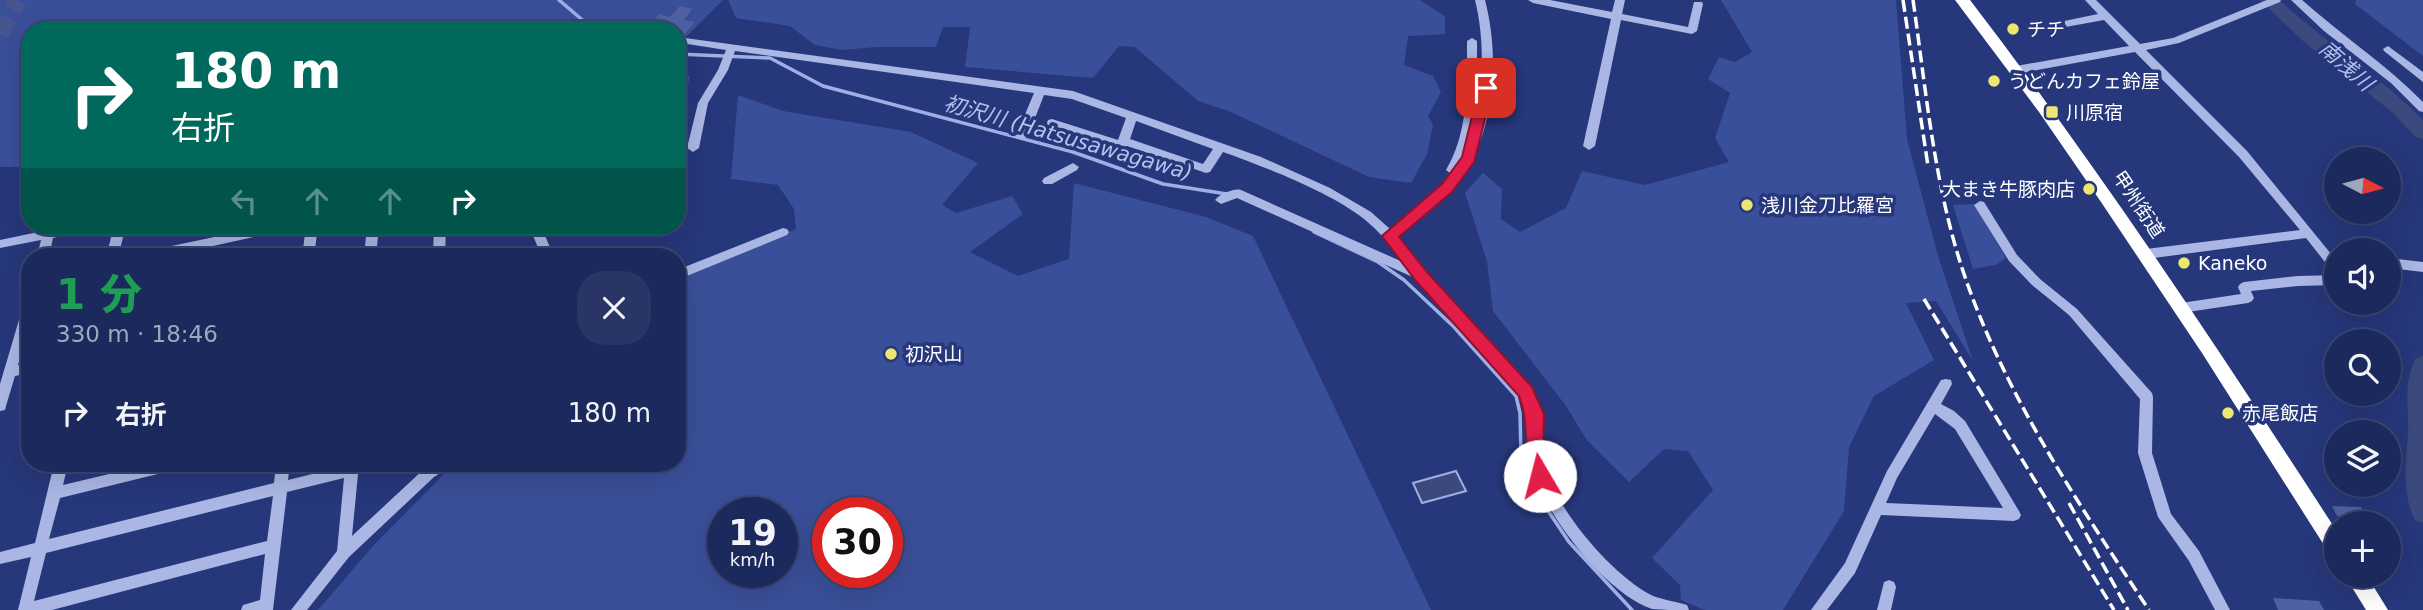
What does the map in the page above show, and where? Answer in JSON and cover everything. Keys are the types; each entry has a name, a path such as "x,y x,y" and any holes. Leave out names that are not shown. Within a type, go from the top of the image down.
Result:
{"highway":[{"name":"甲州街道","path":"1962,0 2017,70 2146,254 2324,528"},
{"path":"2363,588 2378,610"}],"street":[{"path":"1390,236 1447,188 1469,158 1486,88 1487,22 1480,0"},
{"path":"1533,0 1692,31 1698,4"},
{"path":"1589,146 1620,0"},
{"path":"2090,0 2243,154 2324,247"},
{"path":"2017,70 2140,49 2187,37 2276,0"},
{"path":"2295,0 2404,87 2423,108"},
{"path":"2049,27 2107,16"},
{"path":"686,41 729,53 1073,95 1220,147 1326,191 1367,215 1390,236 1532,402 1535,414 1535,452 1540,476 1559,510 1610,573 1642,604 1682,610"},
{"path":"1431,201 1459,159 1474,91 1472,41"},
{"path":"2388,49 2423,81"},
{"path":"693,148 703,103 729,53"},
{"path":"2404,87 2423,81"},
{"path":"1022,136 1040,91"},
{"path":"1052,123 1122,145 1133,115"},
{"path":"1124,141 1206,169 1220,147"},
{"path":"1048,181 1073,167"},
{"path":"1221,200 1237,193 1422,276"},
{"path":"1980,205 2013,258 2036,282 2073,312 2147,397 2145,453 2165,517 2194,556 2223,610"},
{"path":"686,271 783,232"},
{"path":"2146,254 2309,233"},
{"path":"0,244 32,235"},
{"path":"185,248 244,235"},
{"path":"2401,264 2423,267"},
{"path":"2181,307 2248,298 2244,287 2324,280"},
{"path":"0,406 21,334"},
{"path":"10,372 21,370"},
{"path":"1818,610 1850,568 1892,475 1946,384"},
{"path":"1878,509 2014,515 1960,425 1933,406"},
{"path":"59,472 26,610 273,546"},
{"path":"54,493 141,472"},
{"path":"248,610 266,608 282,472"},
{"path":"0,558 334,472"},
{"path":"344,553 351,472"},
{"path":"298,610 344,553 425,472"},
{"path":"1884,610 1889,587"}],"shaded area":[{"path":"0,0 723,0 686,37 686,21 21,21 21,167 0,167"},
{"path":"728,0 1420,0 1445,16 1445,34 1408,36 1404,65 1433,76 1441,92 1428,116 1433,125 1427,154 1411,183 1369,177 1231,112 1198,101 1135,47 1119,46 1093,78 965,67 970,27 943,27 936,47 842,50 815,45 790,26 736,18"},
{"path":"1721,0 1896,0 1907,139 1938,256 1973,361 1936,301 1906,303 1934,360 1874,396 1849,447 1844,511 1783,610 1705,610 1681,600 1680,585 1652,558 1713,490 1688,451 1664,449 1629,482 1586,439 1566,406 1493,311 1487,261 1465,193 1483,173 1502,189 1501,219 1520,232 1566,208 1582,171 1645,185 1729,162 1715,138 1730,93 1708,79 1719,57 1735,62 1752,52"},
{"path":"2356,0 2423,0 2423,56 2355,4"},
{"path":"686,75 690,76 686,92"},
{"path":"738,95 783,111 911,132 978,163 942,205 956,213 1012,196 1023,214 970,252 1018,276 1069,259 1074,183 1206,217 1253,236 1431,610 318,610 373,546 446,472 686,472 686,273 796,229 794,209 778,185 731,179"},
{"path":"1974,204 2006,258 1996,265 1973,269 1953,205"},
{"path":"1456,471 1466,491 1422,503 1413,483"}],"building":[{"path":"680,6 692,9 684,20 695,22 686,32 686,21 653,21 659,14 670,17"},
{"path":"2332,506 2361,507 2363,511 2334,511"},
{"path":"2273,598 2319,601 2324,610 2278,610"}],"waterway":[{"name":"初沢川 (Hatsusawagawa)","path":"559,0 584,21"},
{"name":"南浅川","path":"2269,0 2310,38 2400,108 2423,132"},
{"name":"初沢川 (Hatsusawagawa)","path":"686,54 770,58 823,86 1073,152 1163,184 1227,194"},
{"name":"初沢川 (Hatsusawagawa)","path":"1314,232 1378,262 1404,280 1454,327 1516,396 1520,413 1521,456 1528,481 1569,542 1632,610"},
{"name":"南浅川","path":"2423,365 2417,386 2419,433 2415,476 2423,513"}],"tunnel":[{"path":"0,34 17,0"}],"railway":[{"path":"1903,0 1928,166"},
{"path":"1913,0 1932,137 1945,205 1963,271 1980,316 1999,361 2045,447 2149,610"},
{"path":"1924,299 2114,610"},
{"path":"2069,503 2128,610"}],"place":[{"name":"チチ","path":"2013,29"},
{"name":"うどんカフェ鈴屋","path":"1994,81"},
{"name":"川原宿","path":"2052,112"},
{"name":"大まき牛豚肉店","path":"2089,189"},
{"name":"浅川金刀比羅宮","path":"1747,205"},
{"name":"Kaneko","path":"2184,263"},
{"name":"初沢山","path":"891,354"},
{"name":"赤尾飯店","path":"2228,413"}],"route":[{"path":"1486,88 1469,158 1447,188 1390,236 1422,276 1526,392 1535,414 1535,452 1540,476"}]}
